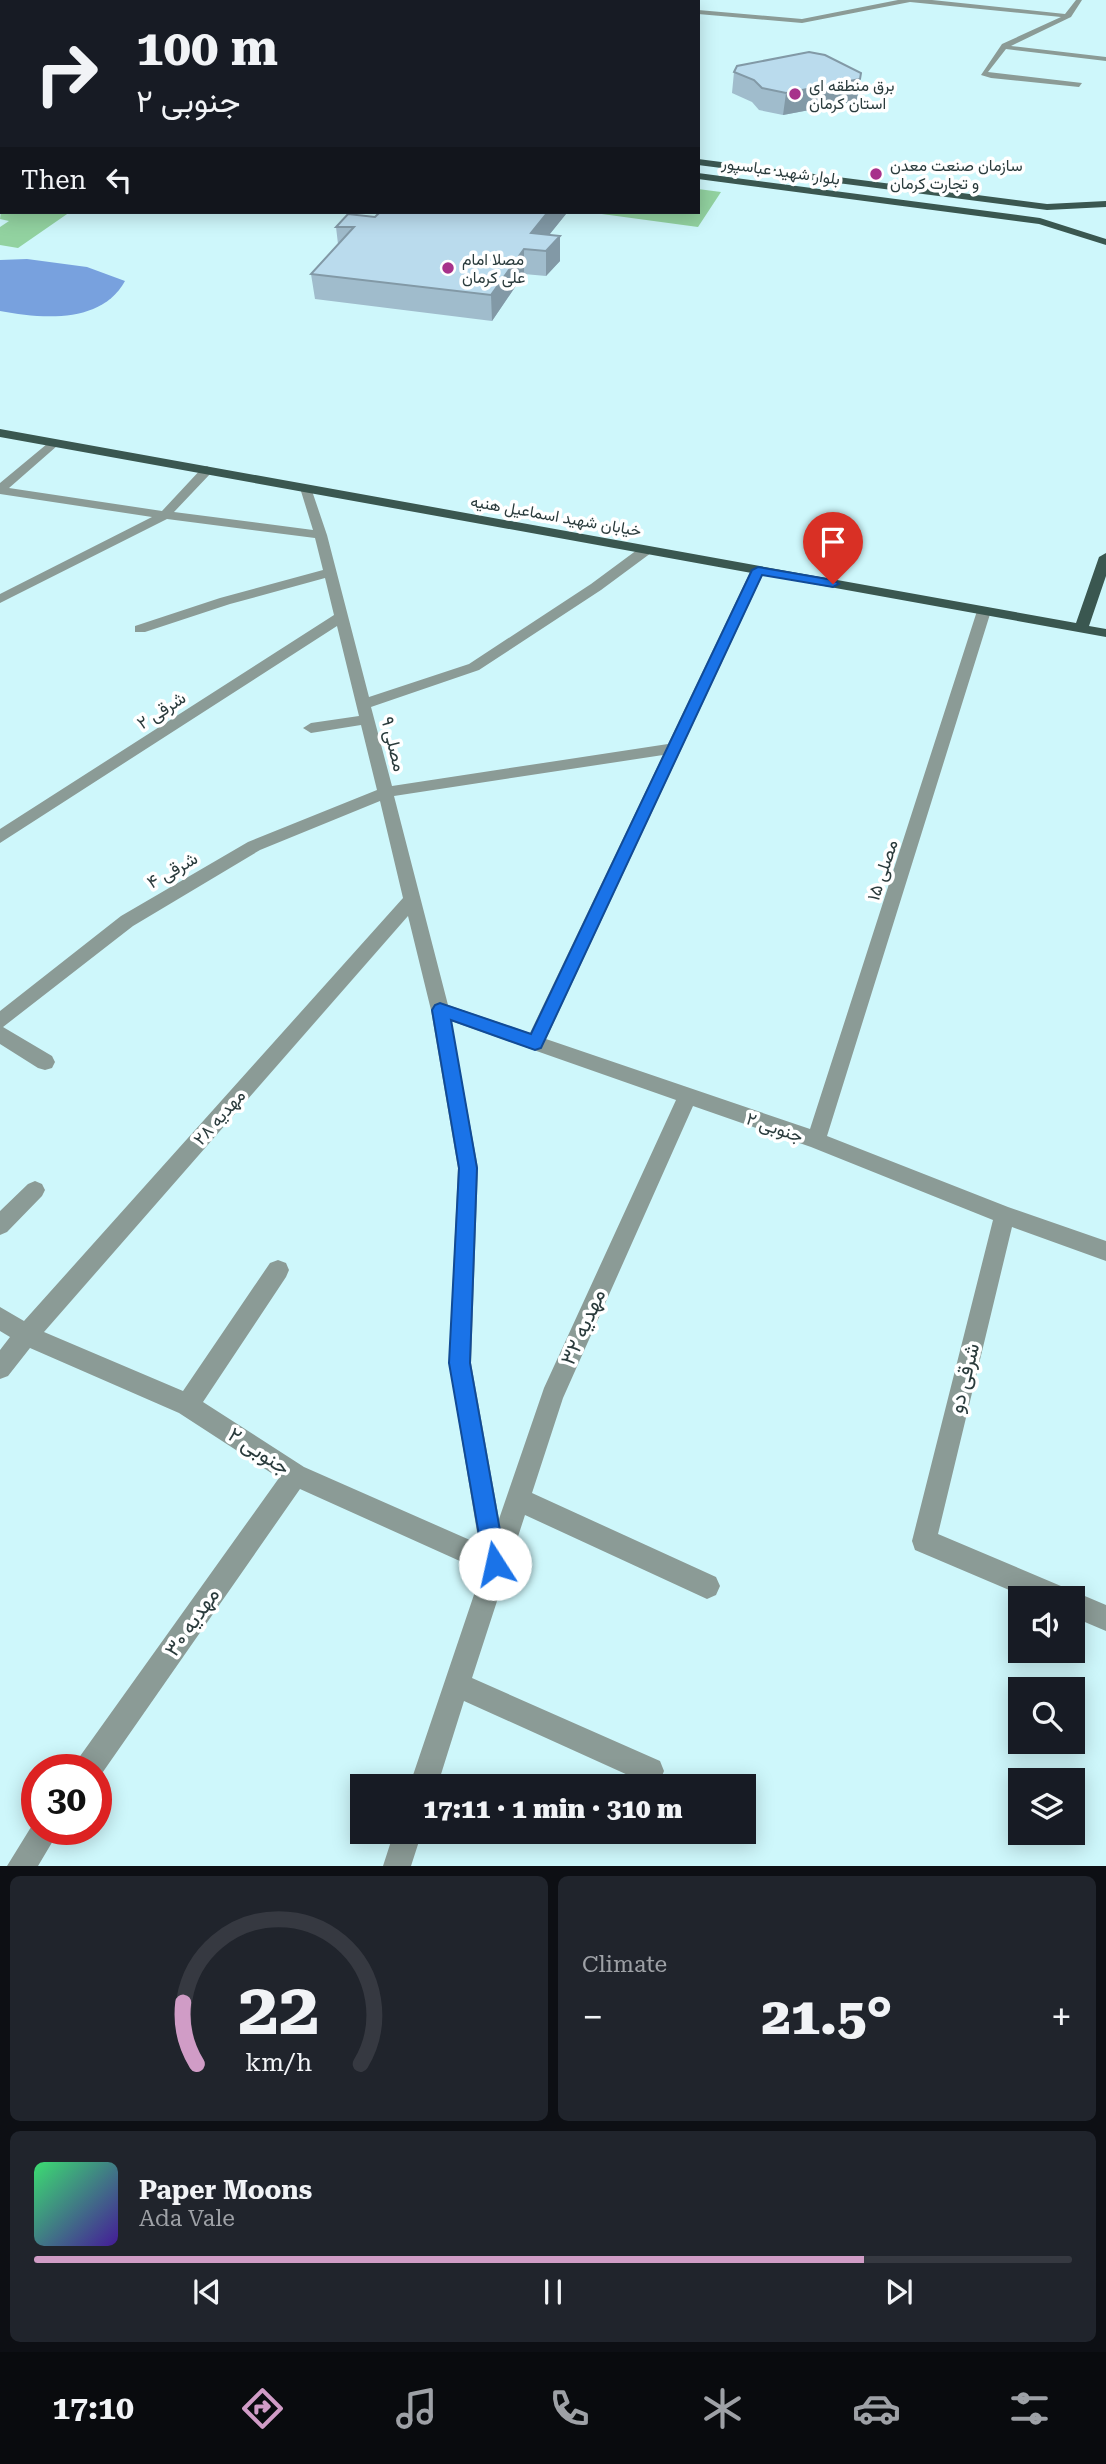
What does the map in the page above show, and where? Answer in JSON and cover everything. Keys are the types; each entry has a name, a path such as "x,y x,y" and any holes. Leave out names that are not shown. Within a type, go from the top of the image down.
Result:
{"main road":[{"name":"بلوار شهید عباسپور","path":"700,162 1047,206 1106,204"},
{"name":"بلوار شهید عباسپور","path":"700,176 1040,221 1106,242"},
{"name":"خیابان شهید اسماعیل هنیه","path":"0,433 1106,633"},
{"path":"1081,628 1106,557"}],"street":[{"path":"700,12 802,21 910,0 1069,16"},
{"path":"1079,0 1069,16 1059,25 1040,30 1004,47 985,75 1079,85"},
{"path":"1019,41 1084,48"},
{"path":"1004,47 1106,59"},
{"path":"0,489 53,443"},
{"path":"0,599 166,515 206,470"},
{"name":"مصلی ۹","path":"306,488 331,572 440,1010 468,1168 460,1363 495,1564"},
{"path":"0,489 166,515 321,535"},
{"path":"312,728 366,712 474,667 596,587 646,550"},
{"path":"535,1043 758,570"},
{"path":"140,629 225,601 331,572"},
{"name":"مصلی ۱۵","path":"816,1140 984,611"},
{"name":"۲ شرقی","path":"4,829 342,616"},
{"name":"۴ شرقی","path":"0,1021 127,921 254,846 386,792 674,748"},
{"name":"مهدیه ۲۸","path":"0,1368 26,1335 412,898"},
{"name":"جنوبی ۲","path":"440,1010 816,1140 1005,1215 1106,1251"},
{"path":"0,1034 45,1062"},
{"name":"مهدیه ۳۲","path":"427,1774 552,1396 687,1097"},
{"path":"0,1225 35,1190"},
{"name":"شرقی دو","path":"1005,1215 924,1541 1031,1586"},
{"path":"187,1405 278,1270"},
{"name":"۲ جنوبی","path":"0,1318 26,1335 187,1405 296,1475 495,1564"},
{"name":"مهدیه ۳۰","path":"99,1754 296,1475"},
{"path":"517,1499 707,1586"},
{"path":"1085,1609 1106,1618"},
{"path":"456,1684 650,1771"},
{"path":"397,1866 404,1844"},
{"path":"21,1866 35,1845"}],"green space":[{"path":"700,189 721,192 698,227 602,214 700,214"},
{"path":"1,214 67,214 18,248 0,245 0,227 9,221 0,219"}],"water":[{"path":"27,259 87,267 125,281 115,295 101,305 70,315 34,316 0,311 0,260"}],"building":[{"path":"809,52 825,55 861,73 860,79 786,93 762,88 754,80 734,72 737,66"},
{"name":"مصلا امام علی کرمان","path":"348,214 375,217 378,214 546,214 531,233 560,236 546,251 524,249 491,295 311,274 354,227 336,227"}],"place":[{"name":"برق منطقه ای استان کرمان","path":"795,94"},
{"name":"سازمان صنعت معدن و تجارت کرمان","path":"876,174"},
{"name":"مصلا امام علی کرمان","path":"448,268"}],"route":[{"path":"495,1564 460,1363 468,1168 440,1010 535,1043 758,570 833,584"}]}
